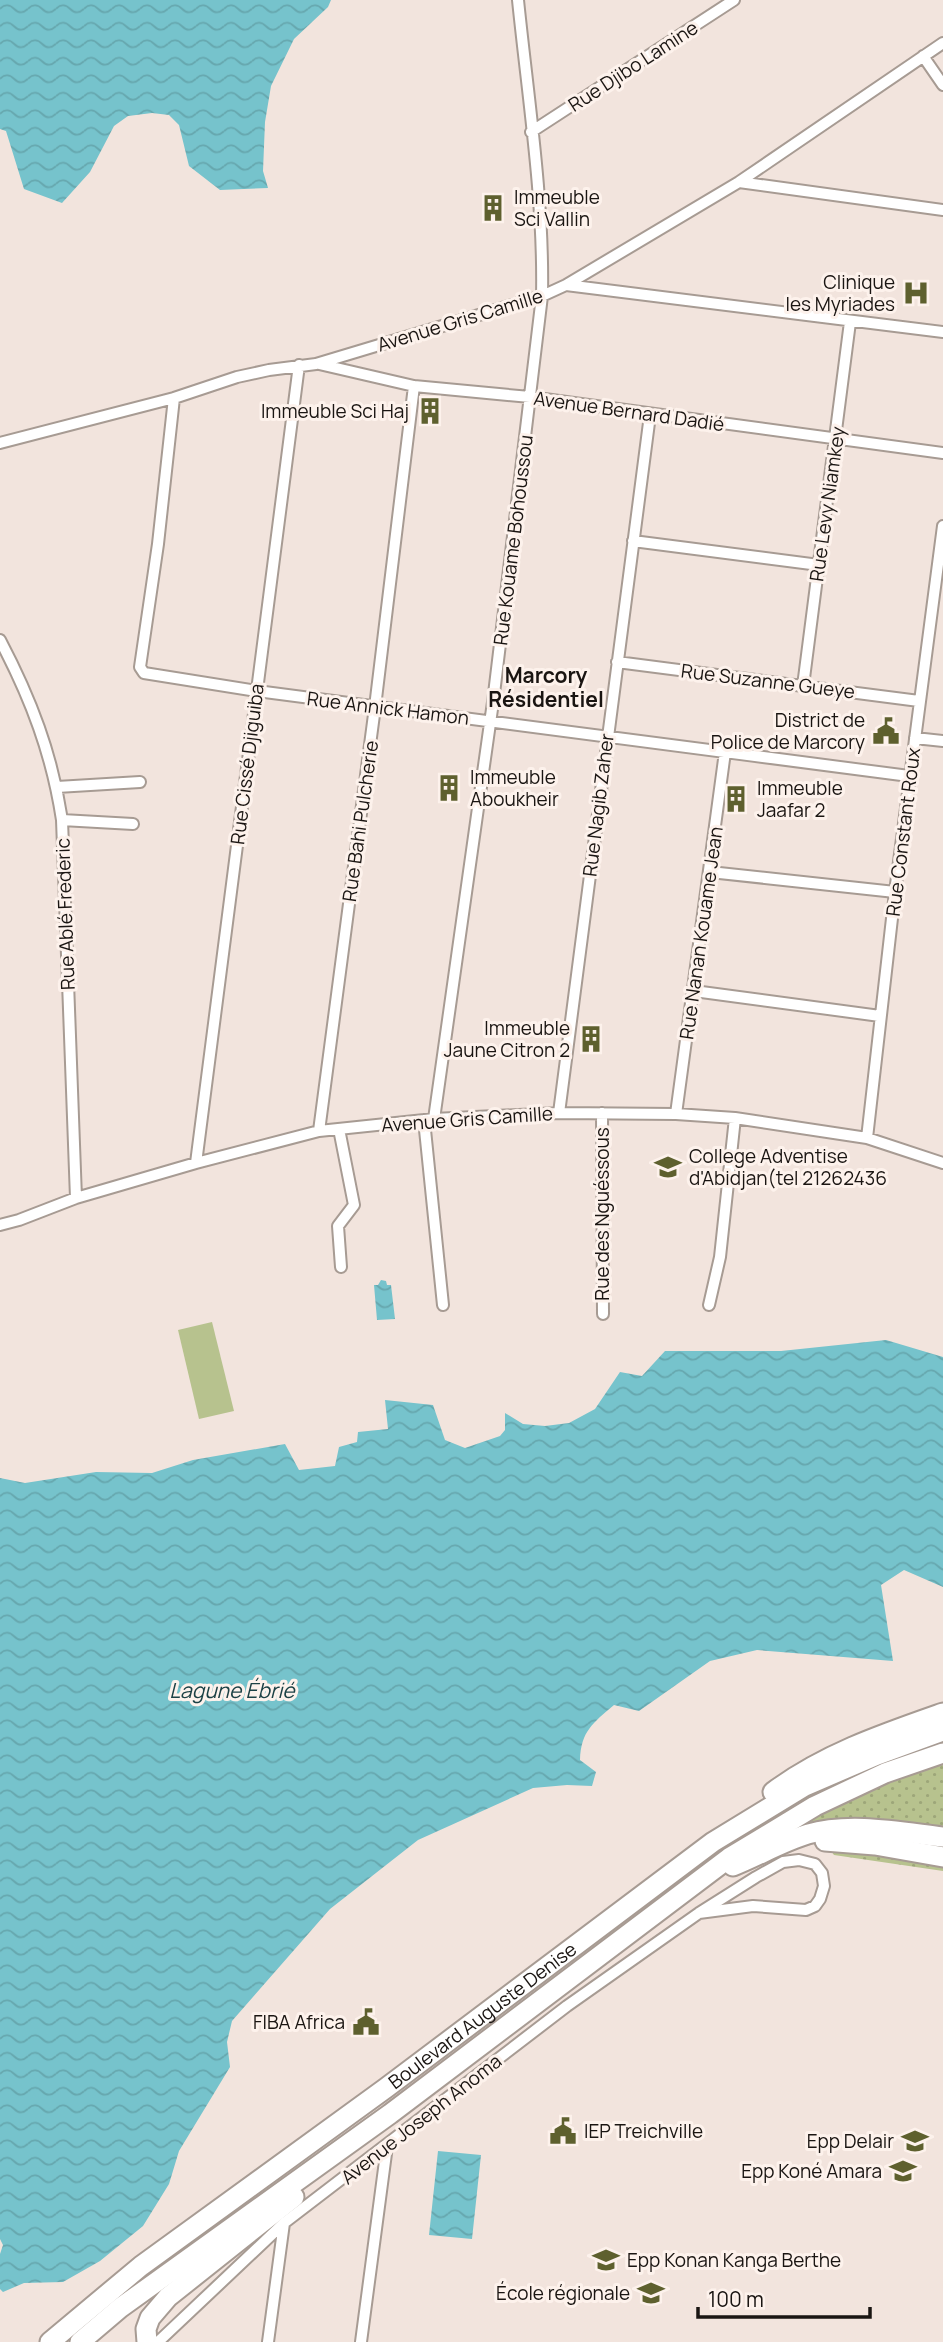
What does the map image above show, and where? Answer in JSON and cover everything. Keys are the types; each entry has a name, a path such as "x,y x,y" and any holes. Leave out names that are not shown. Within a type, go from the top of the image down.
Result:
{"highway":[{"path":"713,1842 798,1773 868,1739 943,1713"},
{"name":"Boulevard Auguste Denise","path":"50,2342 141,2266 386,2088 713,1842 805,1786 877,1755 943,1731"},
{"name":"Boulevard Auguste Denise","path":"80,2342 120,2308 390,2114 703,1878 763,1836 815,1806 885,1773 943,1752"},
{"path":"703,1878 807,1834 829,1830 860,1829 943,1837"},
{"path":"769,1852 827,1840 943,1857"},
{"path":"147,2342 146,2329 150,2318 168,2297 354,2149 390,2114"}],"street":[{"name":"Rue Kouame Bohoussou","path":"443,1306 429,1119 490,721 542,296 542,267 518,0"},
{"name":"Rue Djibo Lamine","path":"531,132 734,0"},
{"name":"Avenue Gris Camille","path":"0,443 174,398 237,377 316,363 542,296 566,285 739,182 943,43"},
{"path":"923,56 943,85"},
{"path":"739,182 943,210"},
{"path":"566,285 943,332"},
{"name":"Rue Levy Niamkey","path":"803,686 850,322"},
{"name":"Avenue Bernard Dadié","path":"316,363 414,386 530,397 943,453"},
{"name":"Rue Cissé Djiguiba","path":"196,1163 299,365"},
{"name":"Rue Bahi Pulcherie","path":"319,1131 414,386"},
{"name":"Rue Annick Hamon","path":"174,398 158,544 140,667 144,673 375,707 909,776"},
{"name":"Rue Nagib Zaher","path":"559,1113 650,415"},
{"name":"Rue Constant Roux","path":"867,1138 909,776 943,526"},
{"path":"633,541 819,565"},
{"name":"Rue Ablé Frederic","path":"0,640 37,719 57,787 62,820 76,1198"},
{"name":"Rue Suzanne Gueye","path":"617,662 919,701"},
{"path":"915,738 943,741"},
{"name":"Rue Nanan Kouame Jean","path":"676,1114 725,752"},
{"path":"57,787 140,782"},
{"path":"62,820 133,824"},
{"path":"710,872 895,892"},
{"path":"694,991 880,1016"},
{"name":"Avenue Gris Camille","path":"0,1226 76,1198 319,1131 429,1119 559,1113 676,1114 735,1118 867,1138 943,1163"},
{"name":"Rue des Nguéssous","path":"602,1113 603,1314"},
{"path":"709,1305 720,1257 735,1118"},
{"path":"340,1129 354,1205 338,1226 341,1267"},
{"name":"Avenue Joseph Anoma","path":"158,2342 284,2223 567,2006 699,1913 756,1877 783,1863 799,1860 815,1864 822,1873 824,1886 820,1899 815,1906 806,1910 753,1906 699,1913"},
{"path":"360,2342 387,2146"},
{"path":"268,2342 284,2223"}],"green space":[{"path":"212,1322 234,1411 199,1419 178,1330"},
{"path":"943,1763 943,1871 834,1855 808,1821 857,1796"}],"water":[{"path":"0,0 331,0 328,7 294,39 271,86 265,122 263,171 268,188 220,190 189,166 179,125 169,115 152,113 128,116 114,126 90,172 62,203 24,189 6,131 0,129"},
{"path":"381,1280 391,1285 395,1319 377,1320 374,1285 378,1285"},
{"name":"Lagune Ébrié","path":"886,1340 943,1357 943,1587 904,1570 881,1585 893,1661 757,1650 710,1661 639,1711 614,1705 594,1723 583,1742 580,1760 596,1772 592,1786 533,1788 418,1840 330,1909 232,2021 227,2042 230,2067 179,2151 169,2184 143,2226 100,2261 63,2282 24,2283 3,2292 0,2289 0,2254 3,2245 0,2239 0,1478 25,1483 96,1472 152,1473 193,1460 285,1444 299,1470 335,1466 339,1447 357,1442 358,1432 388,1429 385,1400 433,1405 445,1440 465,1448 500,1436 505,1430 505,1413 523,1424 545,1426 569,1423 595,1409 620,1372 642,1376 665,1351 781,1351"},
{"path":"438,2151 481,2155 472,2239 429,2235"}],"place":[{"name":"Immeuble Sci Vallin","path":"493,208"},
{"name":"Clinique les Myriades","path":"916,293"},
{"name":"Immeuble Sci Haj","path":"430,411"},
{"name":"District de Police de Marcory","path":"886,731"},
{"name":"Immeuble Aboukheir","path":"449,788"},
{"name":"Immeuble Jaafar 2","path":"736,799"},
{"name":"Immeuble Jaune Citron 2","path":"591,1039"},
{"name":"College Adventise d'Abidjan(tel 21262436","path":"668,1167"},
{"name":"FIBA Africa","path":"366,2022"},
{"name":"IEP Treichville","path":"563,2131"},
{"name":"Epp Delair","path":"915,2141"},
{"name":"Epp Koné Amara","path":"903,2171"},
{"name":"Epp Konan Kanga Berthe","path":"606,2260"},
{"name":"École régionale","path":"651,2293"}],"district":[{"name":"Marcory Résidentiel","path":"546,688"}]}
